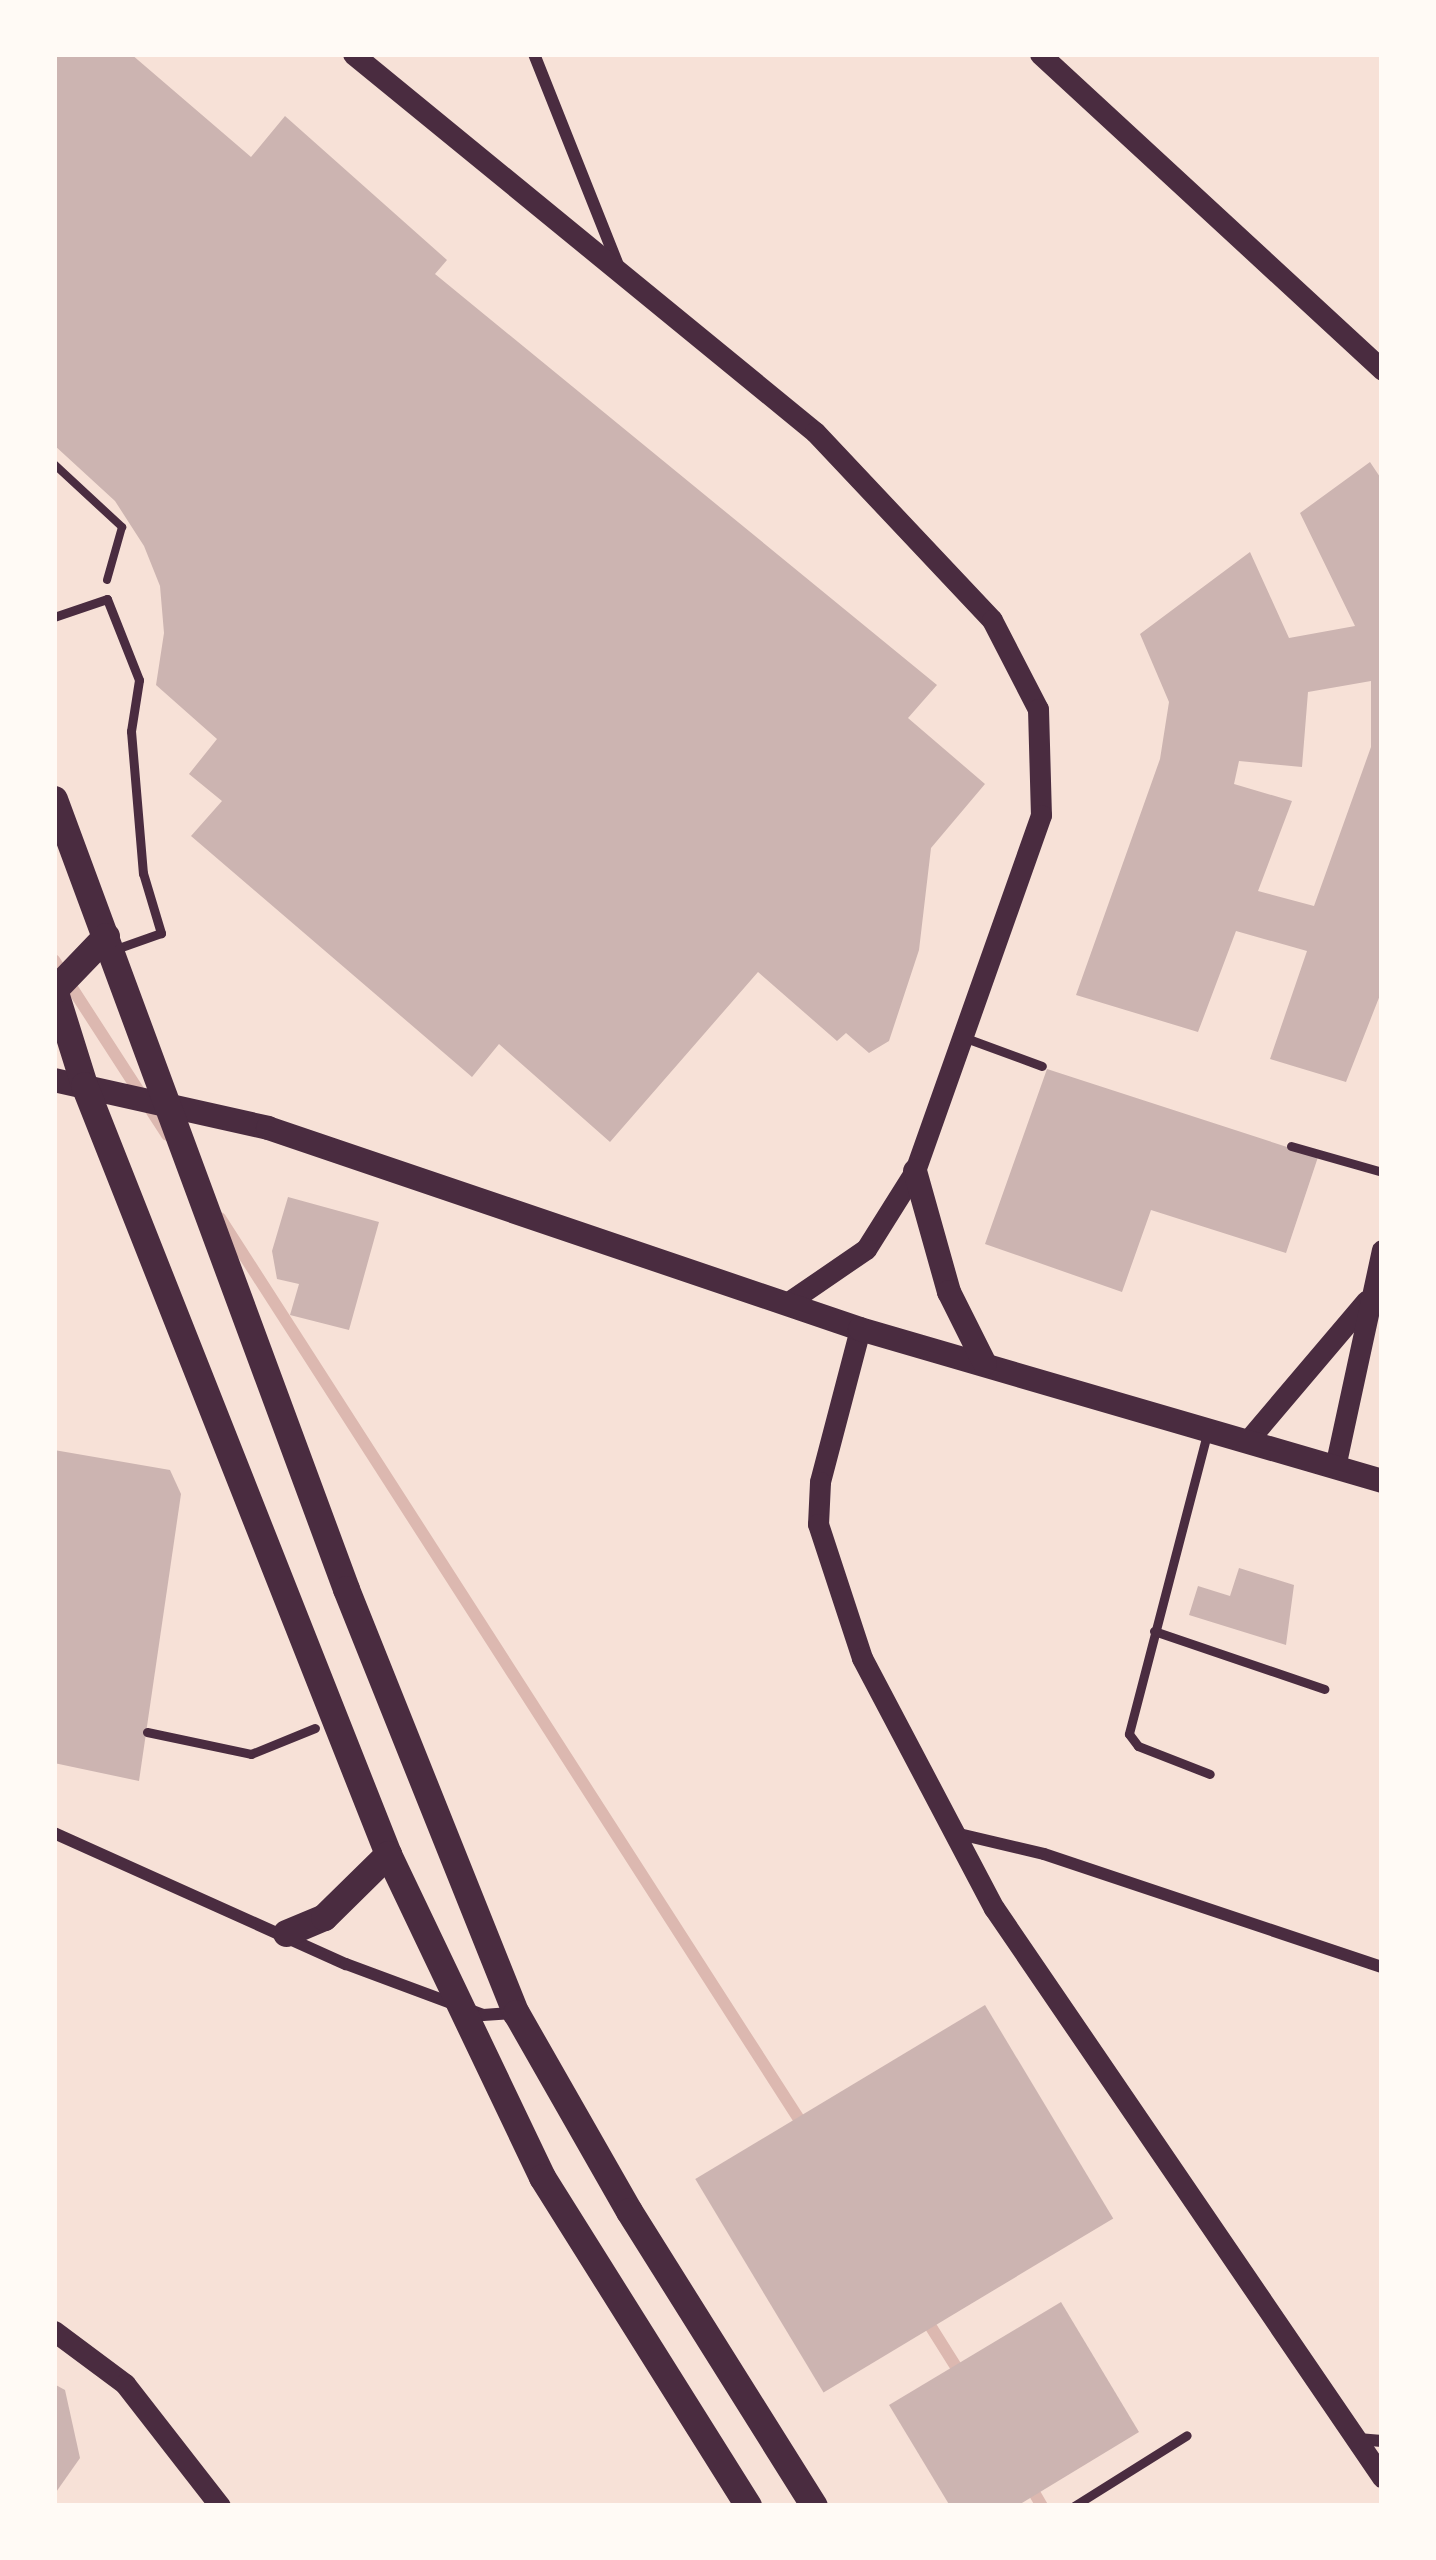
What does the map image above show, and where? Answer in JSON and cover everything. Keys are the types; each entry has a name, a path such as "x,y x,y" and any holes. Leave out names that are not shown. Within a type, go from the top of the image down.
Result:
{"main road":[{"path":"54,799 433,1814 516,2013 628,2211 814,2506"},
{"path":"108,944 54,989 84,1085 388,1854 542,2177 748,2506"},
{"path":"54,1080 163,1100 860,1329 1249,1438 1382,1481"},
{"path":"915,1171 945,1280 985,1364"},
{"path":"286,1933 323,1917 388,1854"}],"street":[{"path":"353,54 814,432 992,620 1018,660 1038,710 1041,815 915,1171 866,1250 787,1303"},
{"path":"534,54 621,272"},
{"path":"1040,54 1382,370"},
{"path":"1335,1468 1366,1301 1382,1250"},
{"path":"1249,1438 1366,1301"},
{"path":"860,1329 820,1482 818,1524 862,1658 994,1908 1382,2476"},
{"path":"54,1833 483,2015 516,2013"},
{"path":"954,1833 1044,1854 1382,1967"},
{"path":"54,2331 125,2384 220,2506"},
{"path":"1358,2439 1382,2441"}],"lane":[{"path":"54,617 106,599 139,680 130,730 143,873 160,932 108,944"},
{"path":"960,1036 1042,1066"},
{"path":"1291,1146 1382,1172"},
{"path":"1208,1428 1129,1734 1138,1746 1210,1774"},
{"path":"1154,1631 1324,1689"},
{"path":"147,1732 251,1754 315,1728"},
{"path":"1075,2506 1187,2435"}],"path":[{"path":"54,464 122,527 107,587"}],"building":[{"path":"54,54 131,54 251,157 285,116 447,260 435,274 937,685 908,718 985,784 931,848 919,950 889,1041 869,1053 846,1033 837,1041 758,972 610,1142 499,1044 472,1077 191,836 222,801 189,774 217,739 156,685 164,633 160,586 144,546 115,501 54,445"},
{"path":"1370,462 1382,480 1382,990 1346,1082 1270,1059 1307,951 1236,931 1198,1032 1076,995 1160,759 1169,702 1140,634 1250,552 1289,638 1355,626 1300,513","holes":["1371,681 1371,747 1314,906 1258,891 1292,801 1234,784 1239,761 1302,767 1308,692"]},
{"path":"1047,1069 1318,1157 1286,1253 1151,1210 1122,1292 985,1244"},
{"path":"288,1197 379,1222 349,1330 290,1315 299,1284 277,1279 272,1251"},
{"path":"54,1450 170,1470 181,1494 139,1781 54,1763"},
{"path":"1239,1568 1294,1585 1286,1645 1189,1615 1198,1586 1230,1596"},
{"path":"985,2005 1113,2218 824,2393 695,2179"},
{"path":"1061,2302 1139,2432 1017,2506 950,2506 889,2405"},
{"path":"54,2384 65,2390 80,2458 54,2495"}],"waterway":[{"path":"54,960 167,1135"},
{"path":"220,1218 806,2130"},
{"path":"926,2319 963,2378"},
{"path":"1028,2482 1042,2506"}]}
